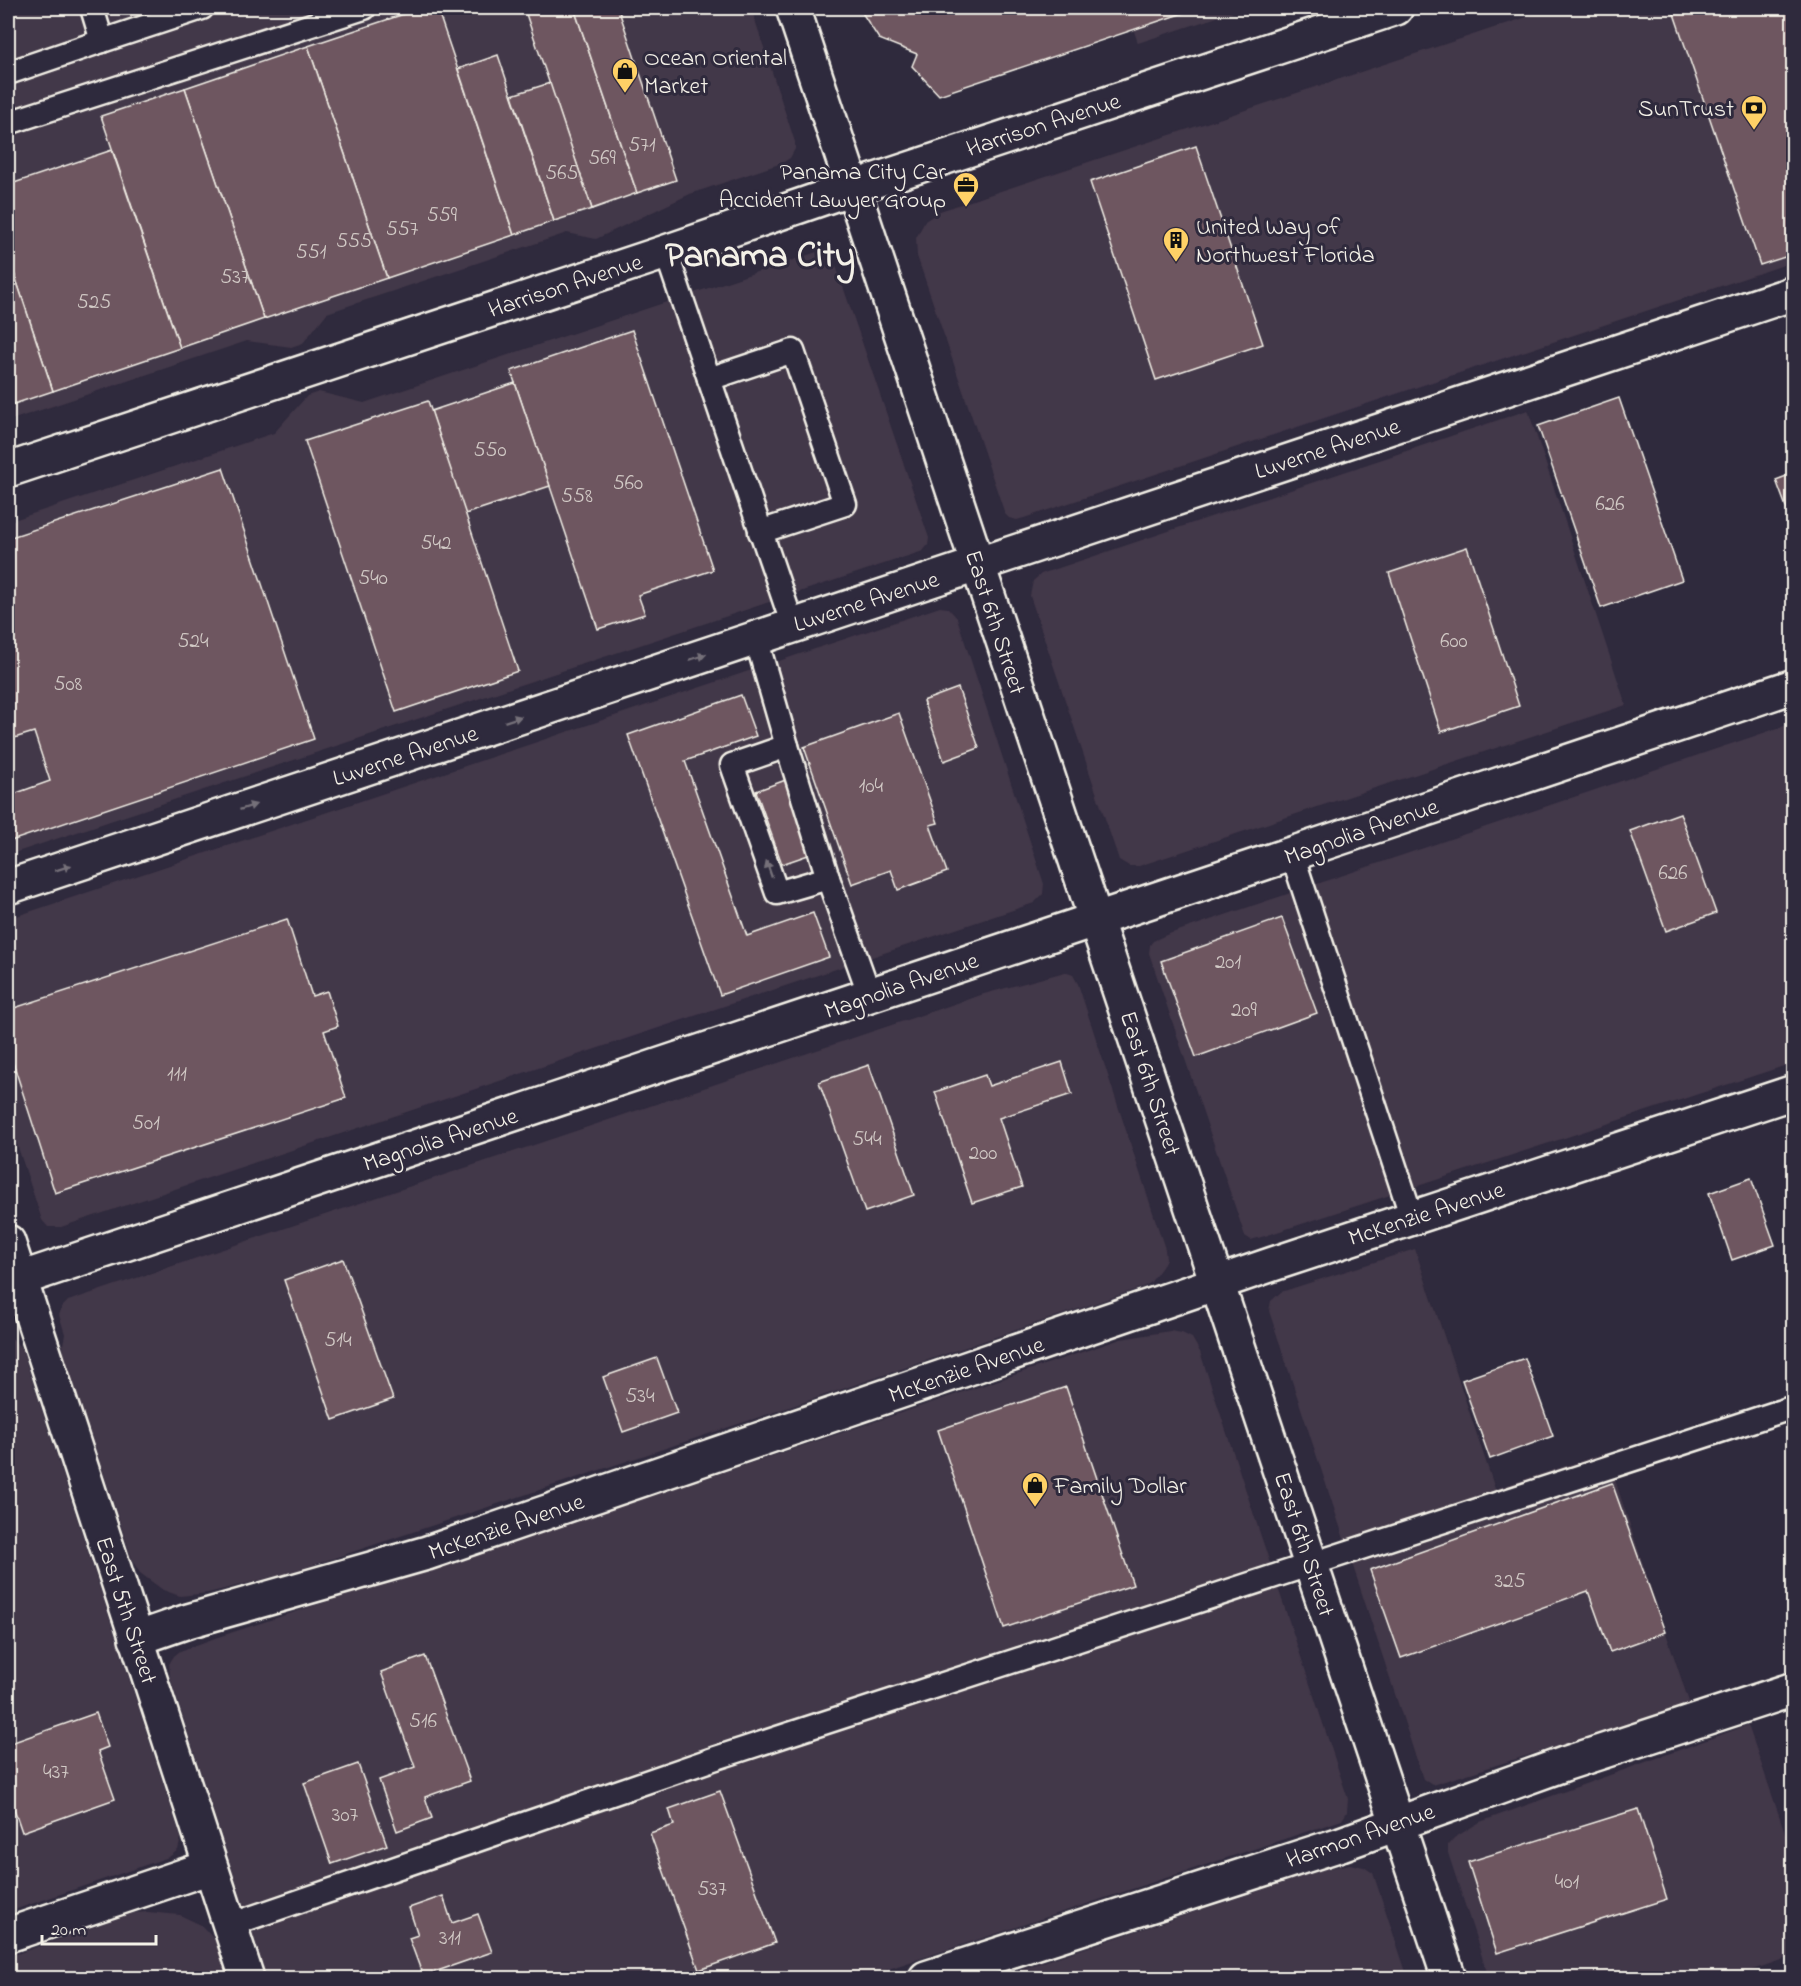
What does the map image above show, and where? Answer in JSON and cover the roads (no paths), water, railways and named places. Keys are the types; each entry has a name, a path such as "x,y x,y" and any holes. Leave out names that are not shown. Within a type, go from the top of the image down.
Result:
{"street":[{"name":"East 6th Street","path":"793,8 1449,1978"},
{"name":"Harrison Avenue","path":"8,470 1396,8"},
{"name":"Luverne Avenue","path":"8,887 1794,293"},
{"name":"Magnolia Avenue","path":"13,1281 1794,686"},
{"name":"McKenzie Avenue","path":"136,1639 188,1621 428,1553 1413,1218 1794,1092"},
{"name":"East 5th Street","path":"8,1242 13,1281 136,1639 247,1978"},
{"name":"Harmon Avenue","path":"926,1978 1329,1847 1564,1764 1794,1689"},
{"path":"8,1935 210,1867"}],"lane":[{"path":"92,8 102,40"},
{"path":"8,73 202,8"},
{"path":"8,123 364,8"},
{"path":"666,252 793,626"},
{"path":"709,379 793,351 845,504 760,532"},
{"path":"756,638 828,878 870,996"},
{"path":"787,746 732,765 777,893 828,878"},
{"path":"1292,854 1413,1218"},
{"path":"230,1925 716,1758 1794,1407"}],"place":[{"name":"Ocean Oriental Market","path":"625,94"},
{"name":"SunTrust","path":"1754,131"},
{"name":"Panama City Car Accident Lawyer Group","path":"966,208"},
{"name":"United Way of Northwest Florida","path":"1176,263"},
{"name":"Family Dollar","path":"1035,1508"}],"district":[{"name":"Panama City","path":"760,253"}]}
